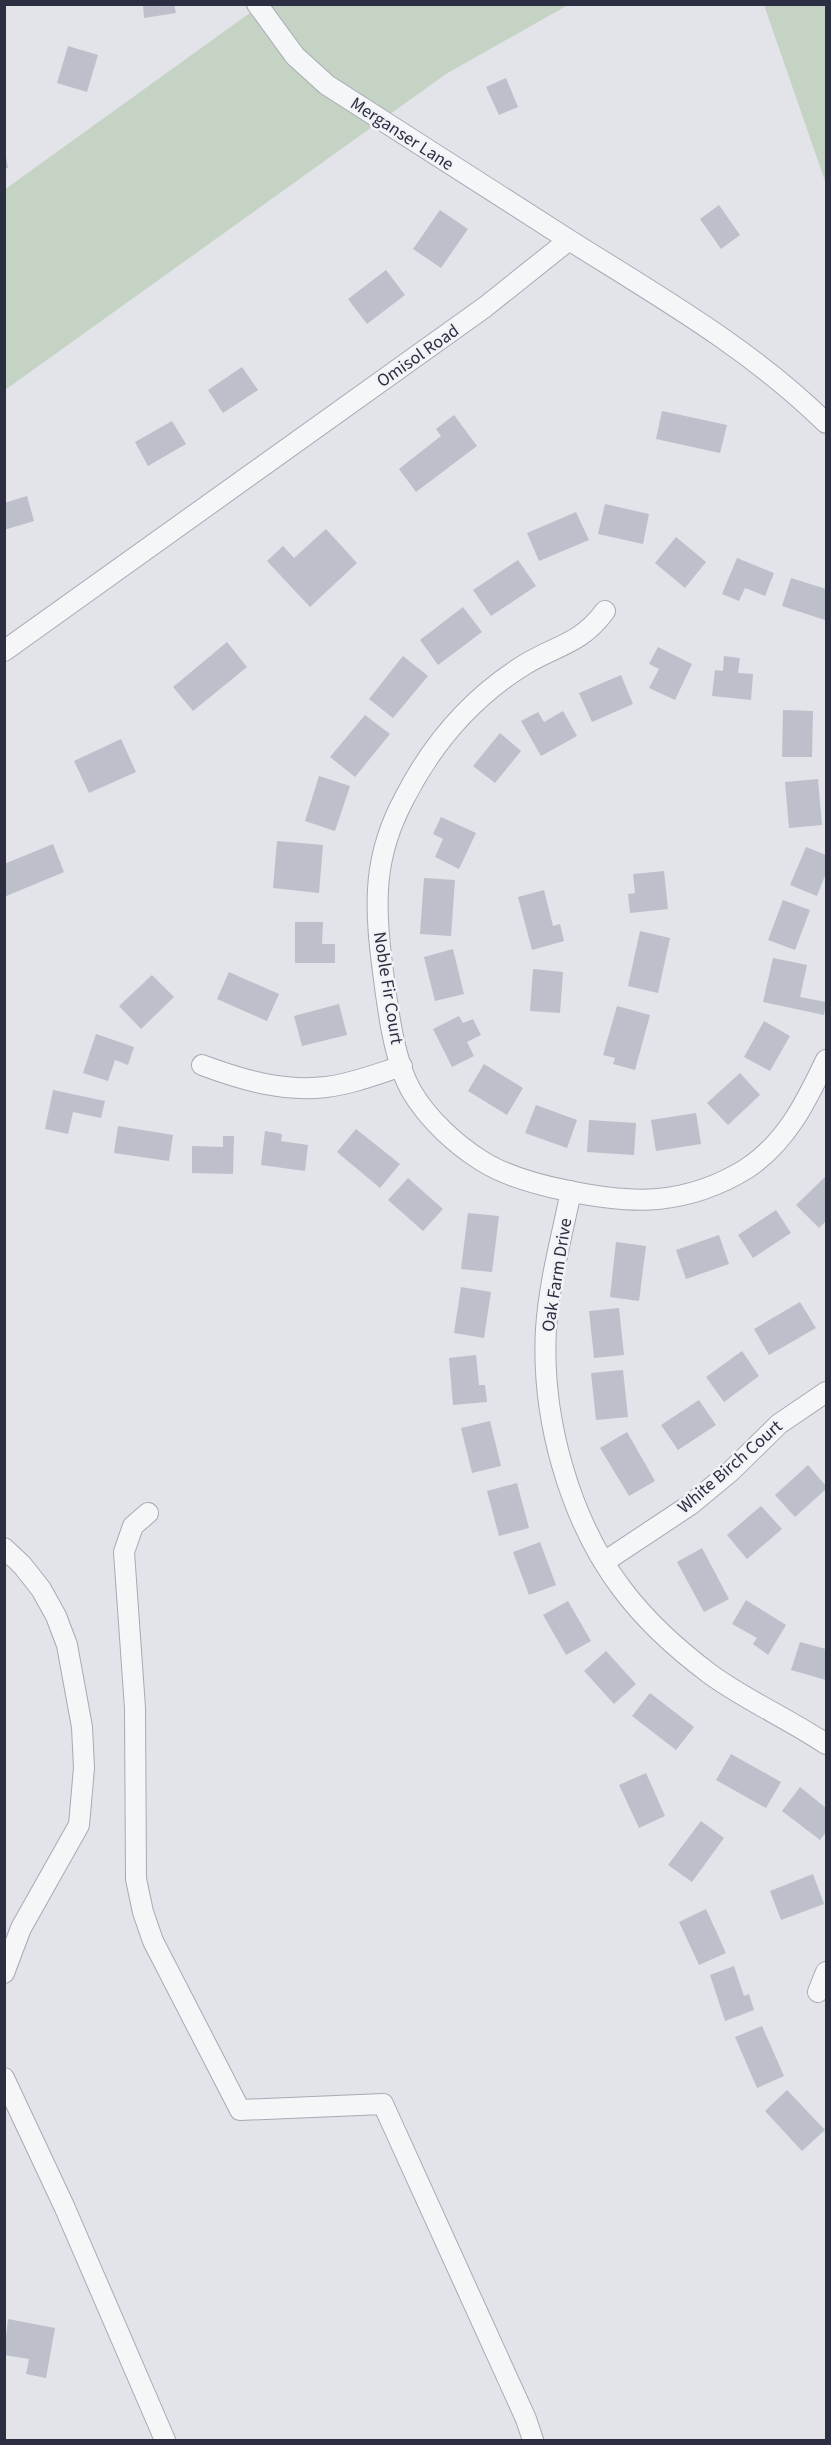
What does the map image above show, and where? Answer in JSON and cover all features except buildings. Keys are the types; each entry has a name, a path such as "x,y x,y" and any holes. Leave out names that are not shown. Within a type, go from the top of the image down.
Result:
{"street":[{"name":"Merganser Lane","path":"257,4 295,56 327,85 569,240"},
{"path":"569,240 715,332 771,373 826,423"},
{"name":"Omisol Road","path":"4,651 485,308 569,240"},
{"name":"Noble Fir Court","path":"604,611 577,640 527,663 493,685 472,704 446,733 426,761 404,798 388,834 380,861 377,920 388,1008 402,1066 412,1092 432,1118 456,1141 483,1162 500,1171 572,1191 628,1200 660,1199 690,1193 720,1183 765,1154 789,1129 805,1105 826,1060"},
{"path":"202,1065 250,1080 298,1088 327,1087 360,1080 402,1066"},
{"name":"Oak Farm Drive","path":"572,1191 552,1280 546,1328 546,1369 550,1410 565,1476 581,1516 604,1562 622,1589 681,1651 748,1700 826,1744"},
{"name":"White Birch Court","path":"604,1562 690,1504 730,1472 779,1424 826,1392"},
{"path":"148,1513 133,1526 124,1552 135,1708 136,1872 147,1926 240,2110 382,2104 526,2420 533,2440"},
{"path":"4,1548 22,1565 41,1589 56,1616 67,1645 82,1727 84,1768 79,1826 21,1928 4,1973"},
{"path":"818,1992 826,1971"},
{"path":"4,2078 63,2206 165,2440"}],"green space":[{"path":"261,5 568,5 446,74 5,390 4,190"},
{"path":"764,5 826,5 826,184"}]}
